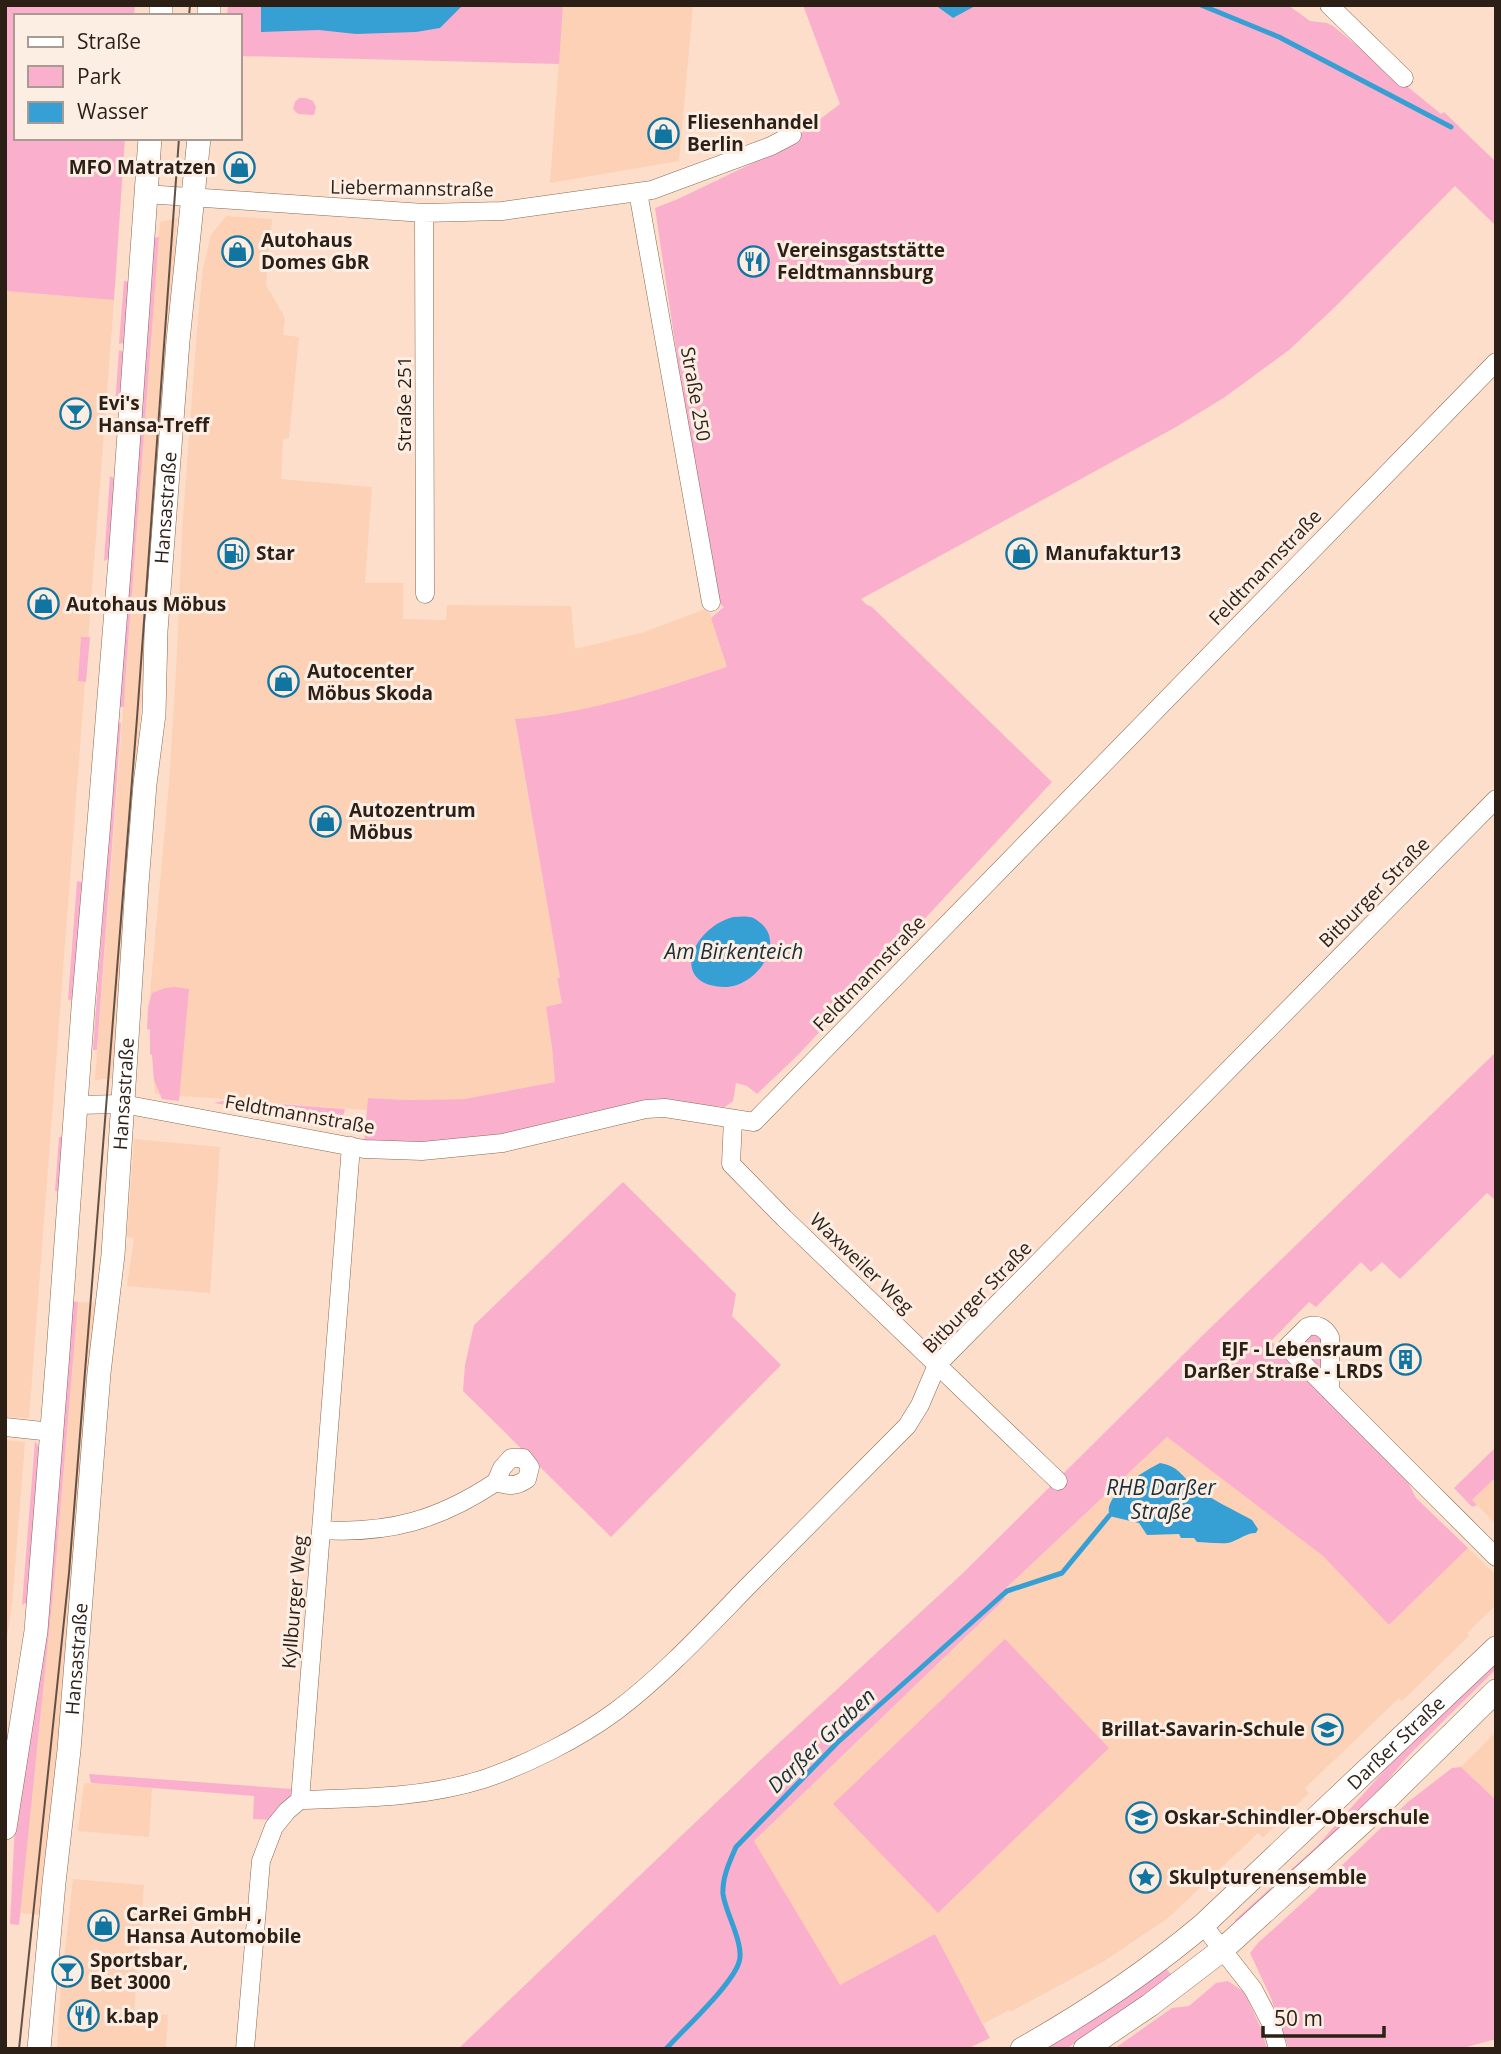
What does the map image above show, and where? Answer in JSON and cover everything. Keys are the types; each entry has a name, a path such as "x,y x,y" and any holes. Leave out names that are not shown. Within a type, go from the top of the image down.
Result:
{"main road":[{"path":"5,1828 36,1631 75,1105 120,560 150,140"},
{"name":"Hansastraße","path":"39,2049 73,1700 99,1373 113,1255 145,784 154,714 156,631 177,354 199,140"},
{"name":"Darßer Straße","path":"1022,2049 1111,1994 1203,1925 1496,1648"},
{"name":"Darßer Straße","path":"1084,2049 1150,2005 1223,1950 1366,1819 1496,1691"}],"street":[{"path":"1329,5 1404,78"},
{"name":"Liebermannstraße","path":"145,194 424,213 502,211 652,190 771,146 792,135"},
{"name":"Straße 250","path":"638,192 711,602"},
{"name":"Straße 251","path":"424,213 425,594"},
{"name":"Feldtmannstraße","path":"75,1105 123,1104 364,1149 422,1151 503,1143 634,1112 665,1108 754,1122 1496,362"},
{"name":"Bitburger Straße","path":"300,1800 381,1798 447,1788 484,1779 571,1740 614,1713 648,1685 907,1426 920,1405 937,1365 1496,799"},
{"name":"Waxweiler Weg","path":"733,1119 731,1164 1058,1481"},
{"name":"Kyllburger Weg","path":"300,1800 351,1146"},
{"path":"1330,1391 1496,1557"},
{"path":"5,1427 52,1432"},
{"path":"321,1530 386,1529 419,1521 453,1507 496,1482"},
{"path":"246,2049 261,1861 274,1827 286,1811 300,1800"},
{"path":"1203,1925 1253,1989 1271,2023 1278,2049"}],"shaded area":[{"name":"Fliesenhandel Berlin","path":"563,5 693,5 679,161 550,183"},
{"path":"226,216 272,219 266,285 285,318 283,335 299,337 289,438 283,439 281,479 372,487 365,583 403,583 403,619 446,620 447,605 571,606 575,649 644,632 708,608 728,667 596,708 515,720 560,978 557,979 562,1003 546,1008 555,1082 464,1099 369,1098 367,1110 155,1094 149,1005 169,783 182,531 197,329 203,268 211,235"},
{"path":"177,218 175,241 180,242 140,720 119,1053 114,1053 112,1078 95,1080 160,222"},
{"path":"5,291 114,300 29,1418 5,1417"},
{"path":"134,1139 220,1147 210,1293 127,1286 134,1238 127,1237"},
{"path":"78,1302 99,1303 60,1752 41,1915 20,1913 54,1584"},
{"path":"1167,1437 1323,1556 1389,1625 1468,1548 1496,1575 1496,1605 1467,1633 1469,1636 1402,1701 1399,1698 1305,1788 1309,1793 1263,1838 1258,1833 1168,1918 1103,1962 983,2024 935,1934 840,1986 754,1841 1005,1600 1001,1594"},
{"path":"5,1440 25,1442 12,1604 5,1650"},
{"path":"1496,1477 1496,1524 1472,1500"},
{"path":"1496,1732 1496,1800 1461,1767"},
{"path":"84,1783 152,1788 149,1837 78,1831"},
{"path":"73,1879 144,1885 134,2012 168,2015 166,2049 57,2049"}],"green space":[{"path":"5,5 135,5 134,14 14,14 14,140 125,140 114,300 5,291"},
{"path":"228,5 563,5 559,64 242,56 242,14 227,14"},
{"path":"803,5 935,5 953,18 977,5 1288,5 1310,21 1333,26 1441,114 1444,112 1496,162 1496,226 1455,186 1289,350 1225,397 1176,427 861,599 1052,782 798,1055 757,1094 747,1086 736,1083 733,1101 725,1107 664,1101 469,1141 364,1144 368,1098 464,1099 555,1082 546,1007 562,1003 557,978 560,978 515,719 597,706 727,667 711,618 724,607 721,605 714,577 655,208 778,151 840,104"},
{"path":"299,98 313,101 316,107 314,115 298,114 293,109"},
{"path":"159,237 124,707 117,707 152,238"},
{"path":"124,281 131,282 127,342 119,344"},
{"path":"119,350 126,353 122,405 115,406"},
{"path":"110,476 117,480 111,558 104,561"},
{"path":"81,637 90,637 86,682 78,681"},
{"path":"117,722 121,723 97,1050 93,1050"},
{"path":"77,881 85,883 75,999 68,1000"},
{"path":"175,987 189,989 179,1101 162,1099 154,1080 150,1030 147,1029 152,993"},
{"path":"1496,1052 1496,1201 1487,1193 1400,1279 1382,1262 1371,1272 1361,1262 1316,1307 1309,1302 1271,1341 1408,1482 1416,1498 1468,1548 1389,1625 1323,1556 1167,1437 1001,1593 1005,1599 754,1841 840,1985 935,1934 990,2038 967,2049 458,2049 767,1754 963,1573 1202,1336"},
{"path":"228,1100 345,1109 341,1123 214,1103"},
{"path":"59,1137 67,1138 62,1192 55,1191"},
{"path":"623,1182 736,1294 732,1316 781,1365 611,1537 463,1391 465,1365 474,1325"},
{"path":"70,1301 78,1302 54,1584 19,1925 10,1924 15,1823"},
{"path":"1309,1334 1318,1335 1324,1341 1321,1374 1300,1349 1300,1344"},
{"path":"35,1441 39,1448 28,1602 22,1605"},
{"path":"1496,1447 1496,1477 1472,1500 1477,1505 1472,1507 1454,1488"},
{"path":"1005,1639 1109,1748 938,1913 833,1804"},
{"path":"1496,1657 1496,1669 1409,1755 1365,1807 1239,1924 1235,1920 1317,1846 1390,1764"},
{"path":"1461,1767 1496,1800 1496,2039 1459,2049 1289,2049 1271,1998 1250,1953 1408,1802 1452,1768"},
{"path":"89,1774 292,1789 291,1797 273,1820 253,1819 254,1796 91,1783"},
{"path":"1165,1967 1173,1977 1066,2049 1044,2049"},
{"path":"1228,1981 1244,1992 1262,2030 1267,2049 1114,2049 1172,2008 1189,2006 1216,1983"}],"water":[{"path":"261,5 463,5 440,28 416,32 356,34 319,30 261,32"},
{"path":"935,5 977,5 953,18"},
{"name":"Am Birkenteich","path":"733,917 750,917 758,921 767,930 769,951 757,972 747,980 724,987 707,984 697,977 692,968 692,956 706,933 718,923"},
{"name":"RHB Darßer Straße","path":"1160,1463 1176,1469 1202,1492 1252,1520 1258,1529 1256,1533 1228,1543 1197,1542 1194,1538 1181,1538 1179,1534 1147,1535 1139,1523 1109,1516 1109,1505 1118,1492"}],"waterway":[{"path":"1201,5 1279,37 1451,127"},
{"name":"Darßer Graben","path":"666,2049 718,1994 739,1962 737,1938 723,1894 725,1875 736,1847 837,1743 999,1598 1007,1591 1062,1573 1109,1516"}],"tram line":[{"path":"189,14 190,5"},
{"path":"19,2049 69,1573 137,718 179,140"}],"place":[{"name":"Fliesenhandel Berlin","path":"664,133"},
{"name":"MFO Matratzen","path":"239,167"},
{"name":"Autohaus Domes GbR","path":"238,251"},
{"name":"Vereinsgaststätte Feldtmannsburg","path":"754,261"},
{"name":"Evi's Hansa-Treff","path":"75,414"},
{"name":"Star","path":"233,553"},
{"name":"Manufaktur13","path":"1022,553"},
{"name":"Autohaus Möbus","path":"43,604"},
{"name":"Autocenter Möbus Skoda","path":"284,682"},
{"name":"Autozentrum Möbus","path":"326,821"},
{"name":"EJF - Lebensraum Darßer Straße - LRDS","path":"1406,1360"},
{"name":"Brillat-Savarin-Schule","path":"1328,1729"},
{"name":"Oskar-Schindler-Oberschule","path":"1141,1817"},
{"name":"Skulpturenensemble","path":"1146,1877"},
{"name":"CarRei GmbH , Hansa Automobile","path":"103,1925"},
{"name":"Sportsbar, Bet 3000","path":"67,1971"},
{"name":"k.bap","path":"83,2016"}]}
